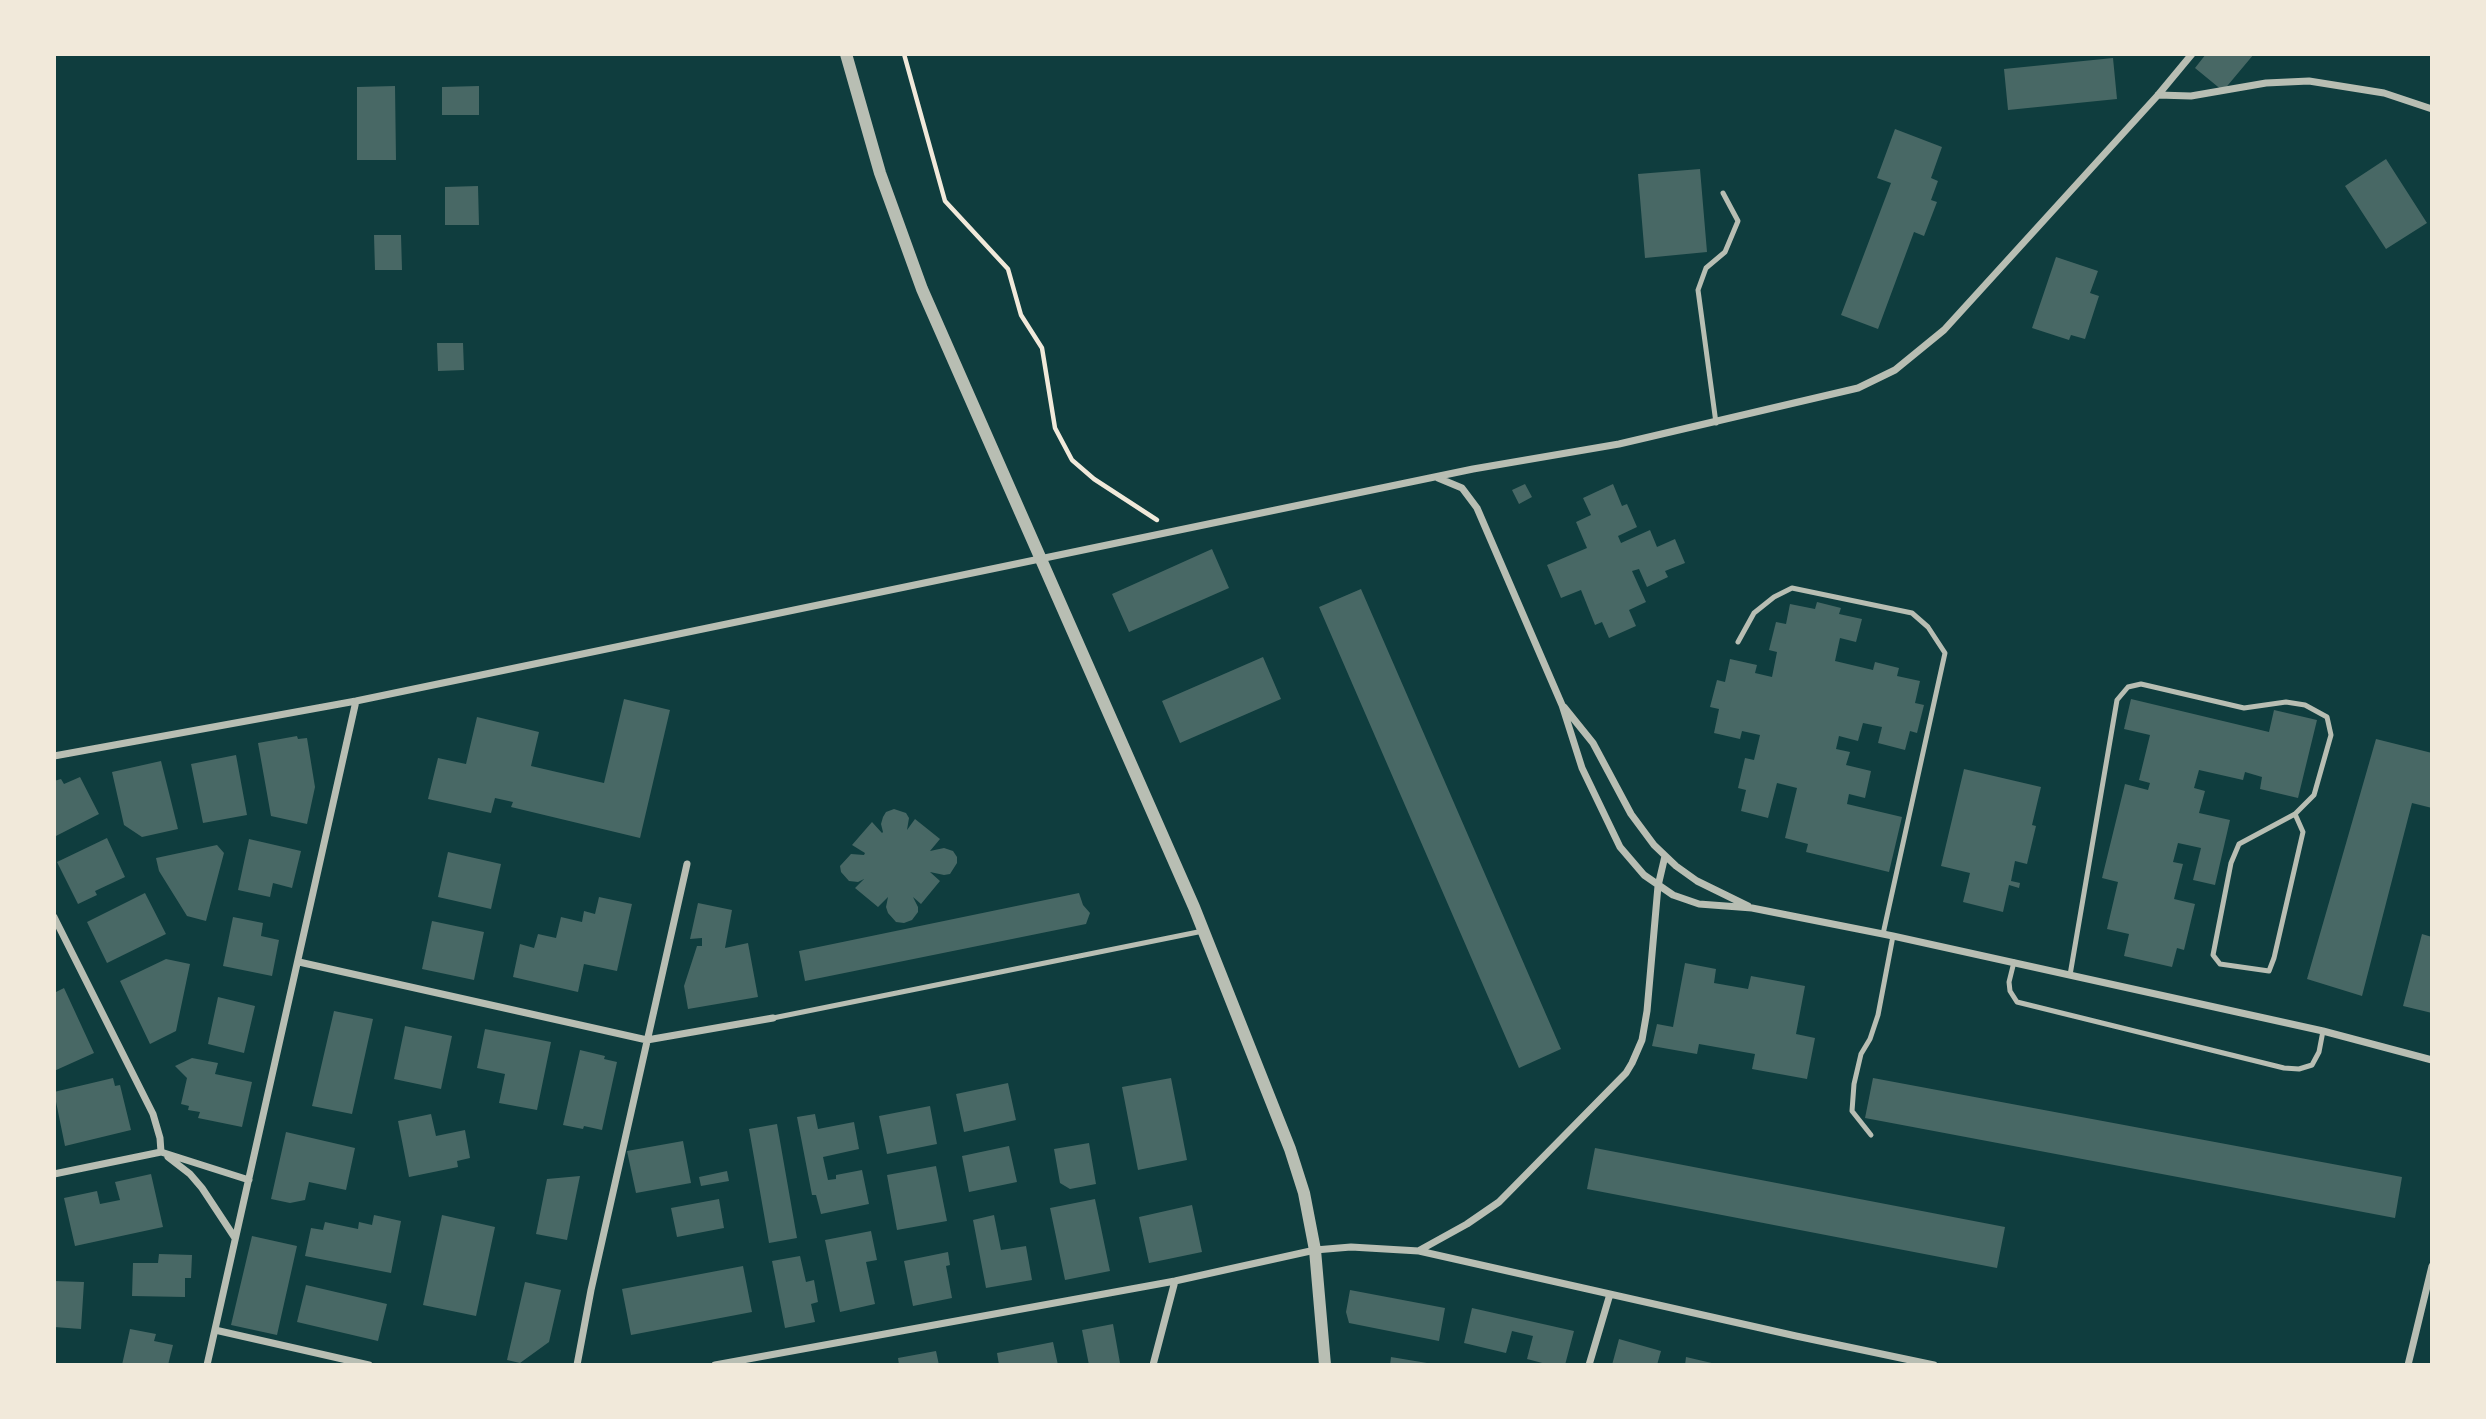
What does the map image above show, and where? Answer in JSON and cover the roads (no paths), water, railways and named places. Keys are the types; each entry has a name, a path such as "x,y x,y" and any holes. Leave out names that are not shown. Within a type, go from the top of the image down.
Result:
{"street":[{"path":"846,54 871,145 900,233 948,351 1203,931 1293,1158 1304,1193 1315,1250 1325,1365"},
{"path":"54,756 356,701 1436,477 1619,444 1858,388 1880,379 1917,355 1954,319 2158,95 2192,54"},
{"path":"2158,95 2191,96 2266,83 2309,81 2384,93 2432,108"},
{"path":"1436,477 1456,484 1473,502 1562,705 1582,768 1620,847 1658,886 1689,902 1752,908 1893,936 2323,1031 2432,1060"},
{"path":"207,1365 356,701"},
{"path":"1562,705 1592,743 1639,827 1665,856 1704,886 1752,908"},
{"path":"1419,1251 1499,1202 1626,1073 1642,1040 1658,886 1665,856"},
{"path":"577,1365 591,1290 687,864"},
{"path":"54,917 153,1114 161,1152 196,1181 235,1238"},
{"path":"299,962 647,1040 773,1018"},
{"path":"54,1174 161,1152 249,1180"},
{"path":"716,1365 1175,1281 1315,1250 1377,1247 1419,1251 1934,1365"},
{"path":"2409,1365 2432,1266"},
{"path":"1153,1365 1175,1281"},
{"path":"1589,1365 1609,1294"},
{"path":"215,1330 369,1365"}],"lane":[{"path":"1716,423 1698,290 1706,268 1725,252 1738,221 1723,193"},
{"path":"1738,642 1754,613 1774,597 1793,588 1912,613 1928,627 1945,653 1883,934"},
{"path":"2070,975 2117,700 2128,687 2141,684 2244,708 2286,702 2305,705 2327,717 2332,735 2314,795 2295,814 2239,844 2231,863 2213,955 2220,964 2269,971 2302,832 2295,814"},
{"path":"773,1018 1203,931"},
{"path":"1871,1135 1852,1111 1854,1084 1861,1054 1870,1039 1878,1015 1893,936"},
{"path":"2014,962 2009,982 2012,998 2017,1002 2284,1068 2299,1069 2312,1065 2319,1052 2323,1031"}]}
